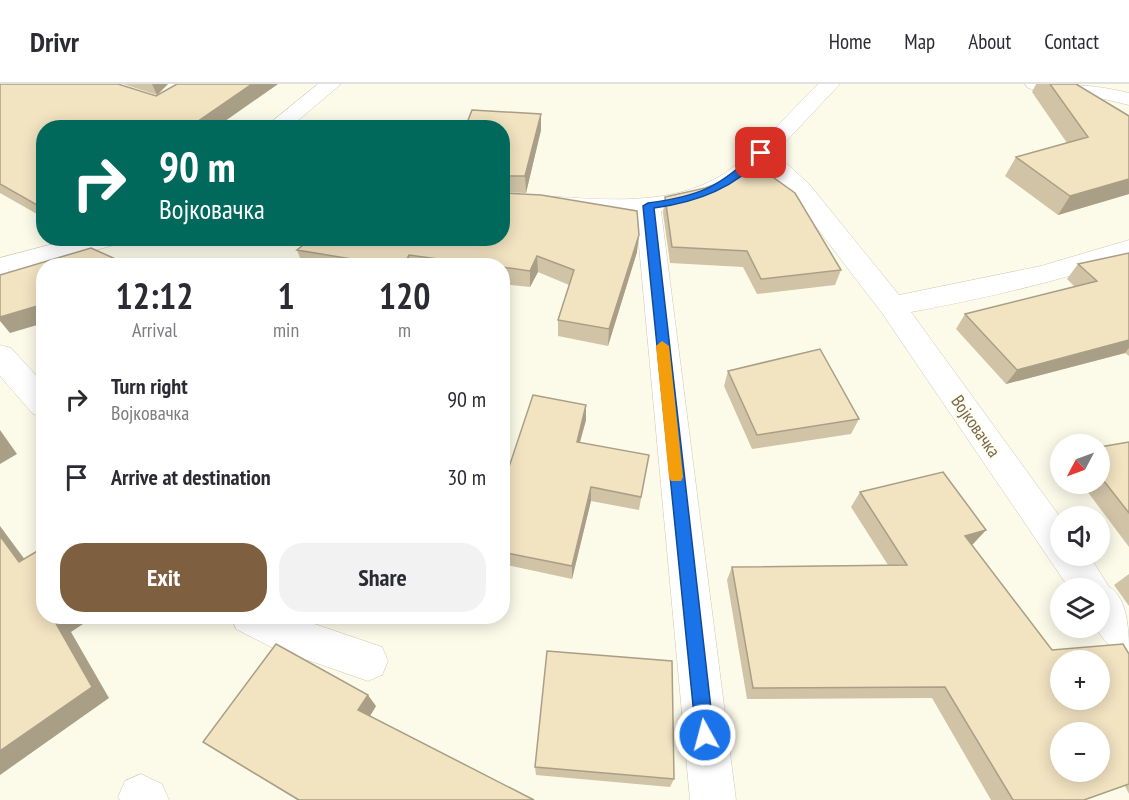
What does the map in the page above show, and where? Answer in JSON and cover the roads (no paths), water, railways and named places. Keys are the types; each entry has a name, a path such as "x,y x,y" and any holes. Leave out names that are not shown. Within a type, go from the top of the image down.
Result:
{"street":[{"path":"285,120 331,84"},
{"path":"510,201 648,206 681,202 700,196 733,180 830,84"},
{"path":"1035,84 1104,93 1129,99"},
{"name":"Војковачка","path":"761,153 800,189 892,306 1050,531"},
{"path":"648,206 713,800"},
{"path":"5,261 73,246"},
{"path":"892,306 985,287 1099,259 1129,248"},
{"path":"0,356 36,396"},
{"path":"1110,616 1129,638"},
{"path":"266,624 287,635 368,661"}]}
